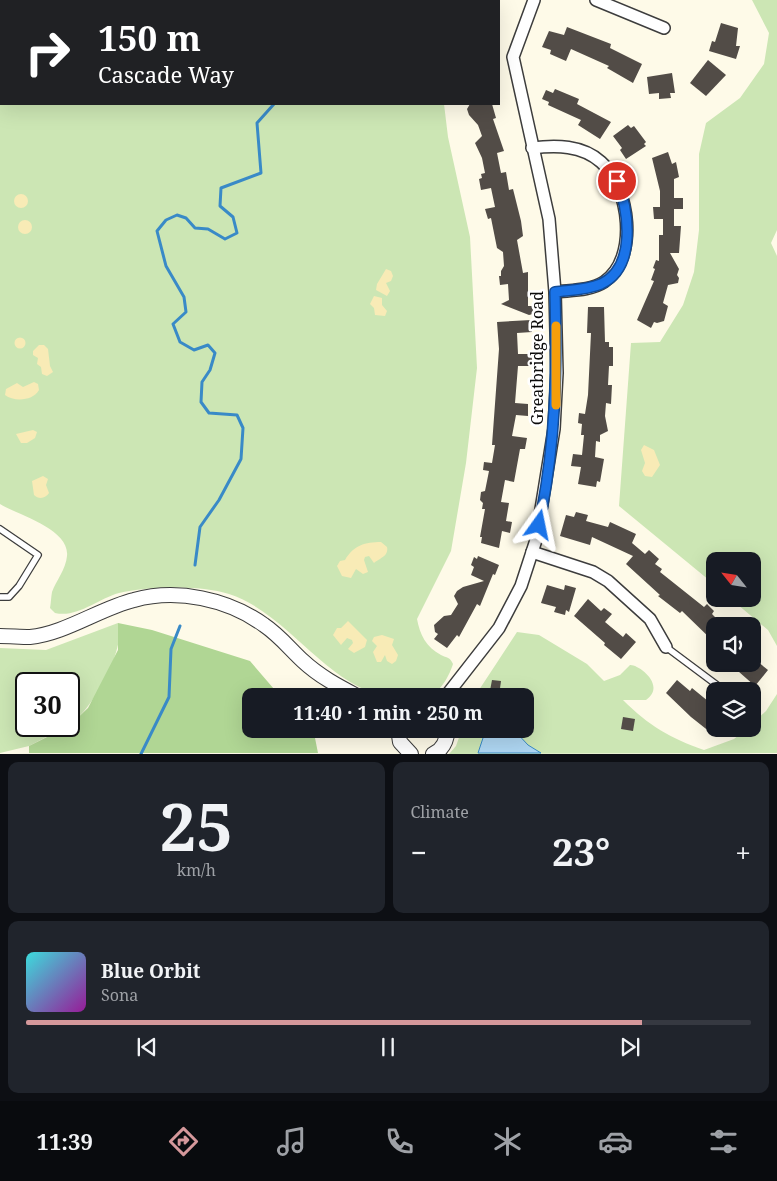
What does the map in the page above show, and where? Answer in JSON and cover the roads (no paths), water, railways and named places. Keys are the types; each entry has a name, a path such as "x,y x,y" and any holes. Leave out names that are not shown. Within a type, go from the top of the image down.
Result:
{"street":[{"name":"Greatbridge Road","path":"452,688 499,628 521,586 532,552 545,495 554,429 557,373 555,292 549,219 513,57 534,0"},
{"path":"596,0 664,28"},
{"path":"532,148 557,145 581,150 610,171 622,194 627,248 616,270 603,283 587,289 555,292"},
{"path":"532,552 593,572 608,581 650,619 666,647"},
{"path":"0,636 32,637 68,626 133,600 175,594 216,602 246,614 282,639 304,661 331,683 341,688"},
{"path":"399,738 400,742 411,754"},
{"path":"432,754 443,746 446,738"}],"lane":[{"path":"0,529 38,555 19,586 9,596 0,597"},
{"path":"666,647 712,682"}],"water":[{"path":"483,738 521,738 528,745 541,753 478,753"}],"waterway":[{"path":"195,565 200,527 219,500 241,459 243,428 237,415 209,413 201,402 202,382 210,370 215,353 208,345 194,350 180,342 173,324 186,312 184,297 166,266 157,231 166,220 177,215 186,218 195,228 208,229 225,239 237,233 233,217 220,206 221,188 261,173 257,123 273,105"},
{"path":"141,754 169,697 171,649 180,626"}]}
